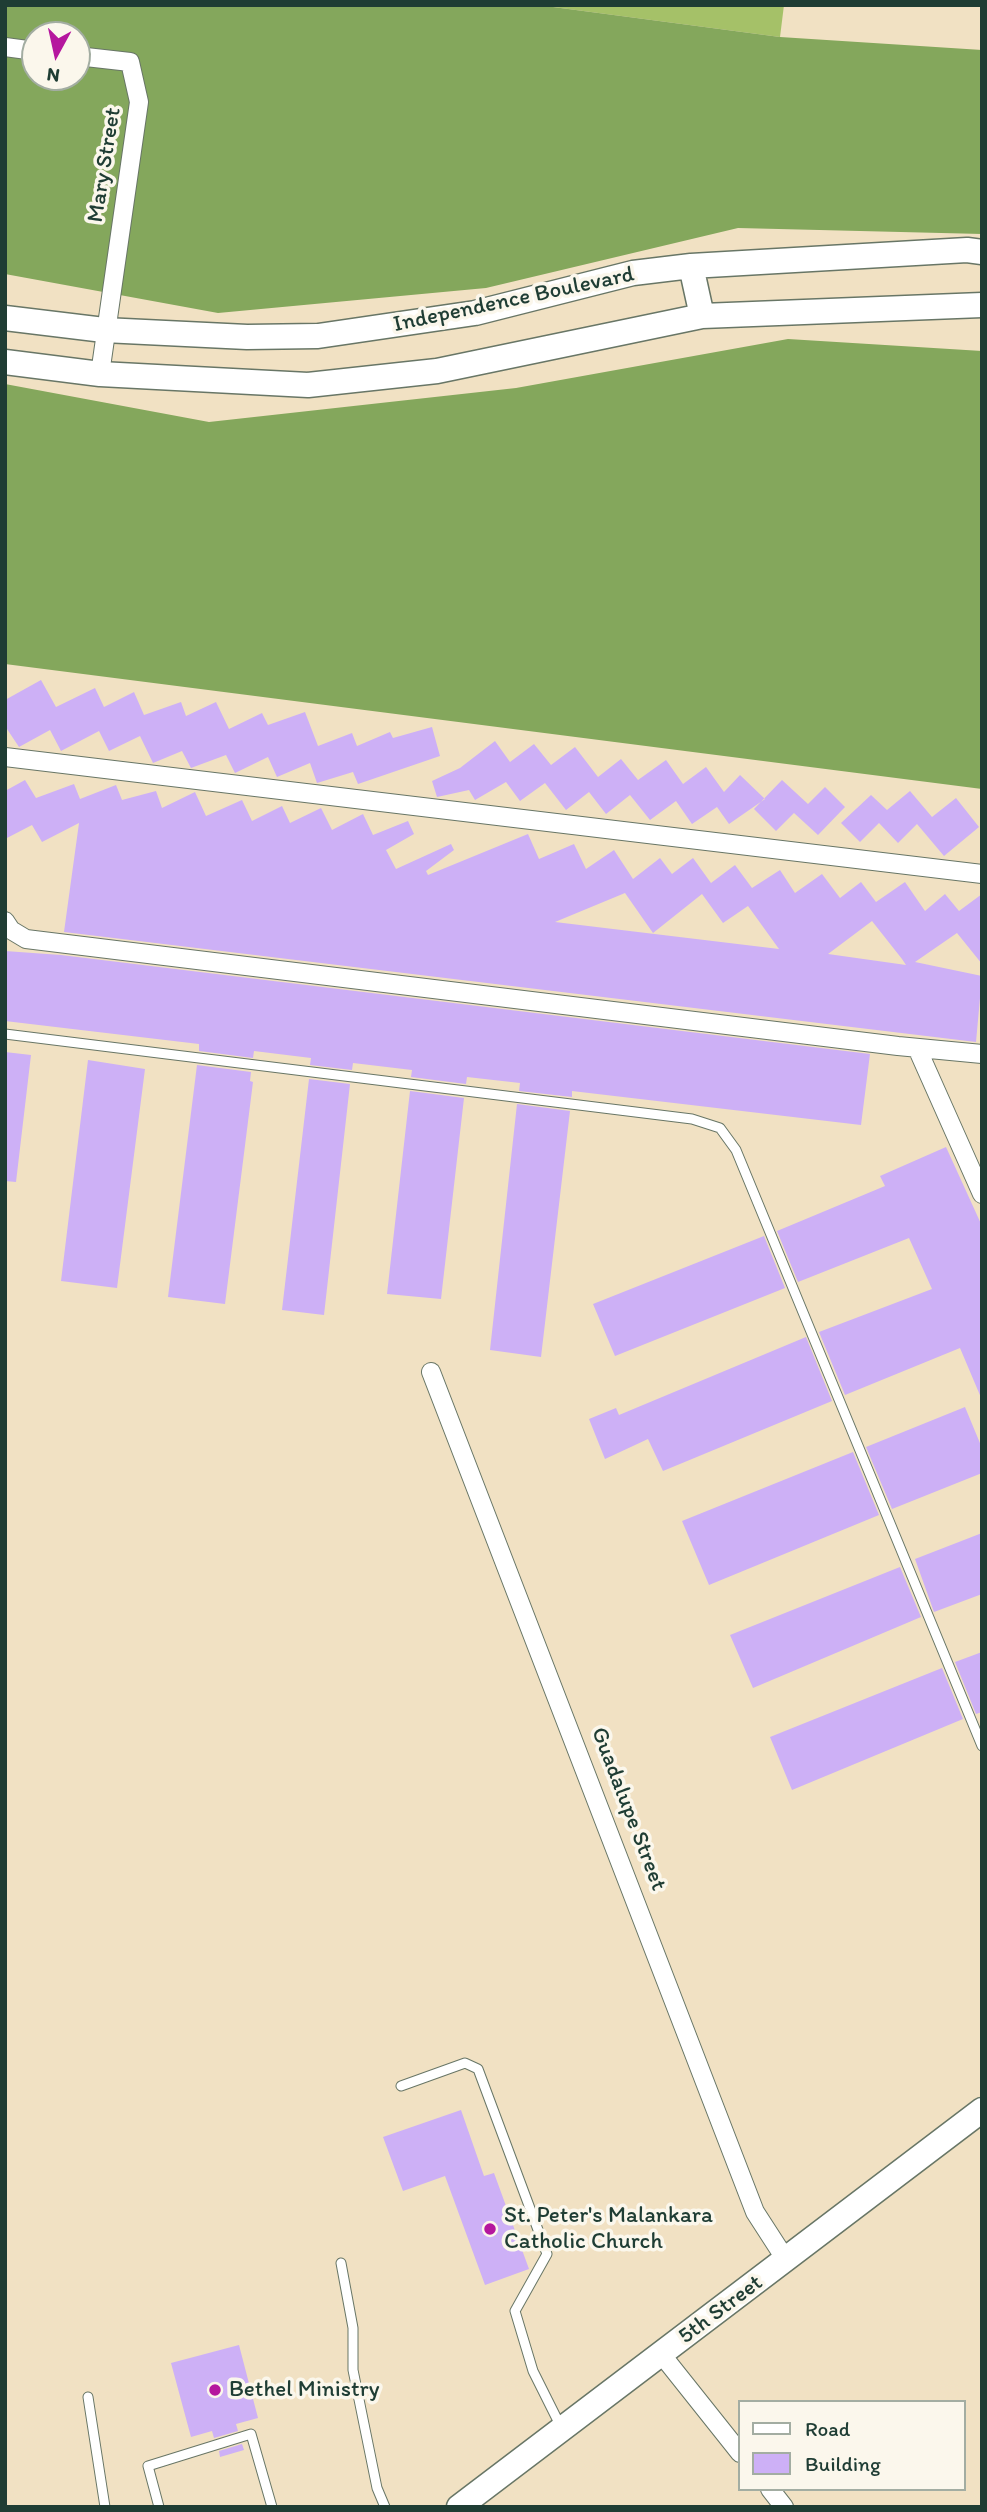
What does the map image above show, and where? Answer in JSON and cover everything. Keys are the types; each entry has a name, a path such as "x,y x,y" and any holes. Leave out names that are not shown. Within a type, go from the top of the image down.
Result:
{"main road":[{"name":"Independence Boulevard","path":"5,318 104,330 247,337 318,336 475,313 633,273 691,266 967,250 982,252"},
{"path":"691,266 702,316"},
{"path":"5,362 100,374 308,385 437,371 702,316 982,305"},
{"name":"5th Street","path":"459,2507 982,2110"}],"street":[{"name":"Mary Street","path":"91,58 130,62 139,102 104,330"},
{"path":"100,374 104,330"},
{"path":"5,757 982,874"},
{"path":"5,921 11,930 26,939 982,1054"},
{"path":"917,1048 982,1194"},
{"name":"Guadalupe Street","path":"432,1371 755,2213 786,2260"},
{"path":"662,2355 738,2450"},
{"path":"772,2491 784,2507"}],"lane":[{"path":"5,1034 692,1119 720,1128 736,1150 982,1746"},
{"path":"401,2085 464,2063 478,2069 547,2254 515,2311 533,2371 561,2429"},
{"path":"341,2263 353,2328 353,2370 377,2488 385,2507"},
{"path":"88,2397 105,2507"},
{"path":"159,2507 148,2466 251,2434 272,2507"}],"green space":[{"path":"5,5 538,5 780,37 982,50 982,234 738,228 486,288 218,313 5,274"},
{"path":"538,5 784,5 780,37"},
{"path":"788,339 982,351 982,789 5,664 5,384 209,422 516,388"}],"building":[{"path":"41,680 56,707 95,688 104,707 134,692 144,715 181,702 186,716 216,702 229,729 262,713 268,725 305,712 318,746 352,733 357,746 390,732 393,738 432,727 440,756 358,784 353,772 317,783 310,763 277,777 268,757 235,773 226,755 191,768 182,751 153,763 140,736 109,751 99,731 61,751 50,730 19,747 5,726 5,700"},
{"path":"495,741 510,762 534,744 551,765 575,747 598,777 621,759 638,780 666,760 683,784 706,767 724,792 740,775 765,799 729,824 717,807 692,824 676,801 650,820 630,795 606,814 589,792 566,810 545,783 520,801 506,782 475,800 469,790 437,797 432,781 460,768"},
{"path":"25,780 36,798 74,784 80,799 116,785 122,800 156,791 162,808 195,792 206,816 242,800 252,821 282,806 290,823 321,808 332,830 363,814 373,835 408,821 414,834 386,850 396,869 451,844 454,850 426,871 428,875 528,834 539,859 574,844 586,869 614,850 633,879 660,858 672,874 693,858 711,883 735,865 752,888 780,870 795,893 822,874 840,898 861,882 876,902 905,882 925,911 945,894 959,911 982,894 982,964 957,933 915,962 982,976 976,1042 64,932 79,823 42,842 32,825 5,839 5,791","holes":["625,893 653,933 702,894 723,923 748,906 779,949 555,922","872,921 902,959 906,965 828,954"]},
{"path":"782,780 808,804 825,787 845,807 818,835 794,813 776,831 754,809"},
{"path":"910,791 932,817 956,798 979,827 944,856 917,824 898,843 879,823 860,842 841,823 871,795 887,810"},
{"path":"5,951 61,955 870,1054 861,1125 572,1091 572,1097 519,1091 520,1083 467,1077 466,1084 411,1077 412,1070 353,1063 352,1070 310,1065 311,1058 254,1051 253,1058 199,1051 199,1044 5,1021"},
{"path":"5,1052 31,1055 16,1182 5,1181"},
{"path":"88,1060 145,1069 117,1288 61,1281"},
{"path":"197,1065 251,1072 250,1081 253,1082 225,1304 168,1297"},
{"path":"309,1079 350,1084 324,1315 282,1310"},
{"path":"410,1091 464,1098 441,1299 387,1294"},
{"path":"517,1104 570,1111 541,1357 490,1350"},
{"path":"946,1147 982,1226 982,1400 960,1348 845,1395 819,1332 932,1289 909,1238 798,1282 777,1231 885,1186 880,1176"},
{"path":"764,1236 785,1288 615,1356 593,1304"},
{"path":"806,1337 832,1401 663,1471 648,1439 605,1459 589,1419 616,1408 619,1415"},
{"path":"965,1407 982,1448 982,1473 892,1509 866,1447"},
{"path":"853,1452 879,1515 709,1585 682,1521"},
{"path":"982,1533 982,1594 934,1612 915,1559"},
{"path":"900,1567 921,1617 753,1688 730,1635"},
{"path":"982,1652 982,1712 976,1714 955,1662"},
{"path":"942,1668 963,1719 792,1790 770,1737"},
{"path":"461,2110 484,2176 494,2173 529,2269 485,2285 445,2176 403,2191 383,2137"},
{"name":"Bethel Ministry","path":"239,2345 258,2418 236,2424 238,2431 214,2438 212,2431 191,2437 171,2363"},
{"path":"242,2444 244,2450 220,2457 219,2451"}],"place":[{"name":"St. Peter's Malankara Catholic Church","path":"490,2229"},
{"name":"Bethel Ministry","path":"215,2390"}]}
